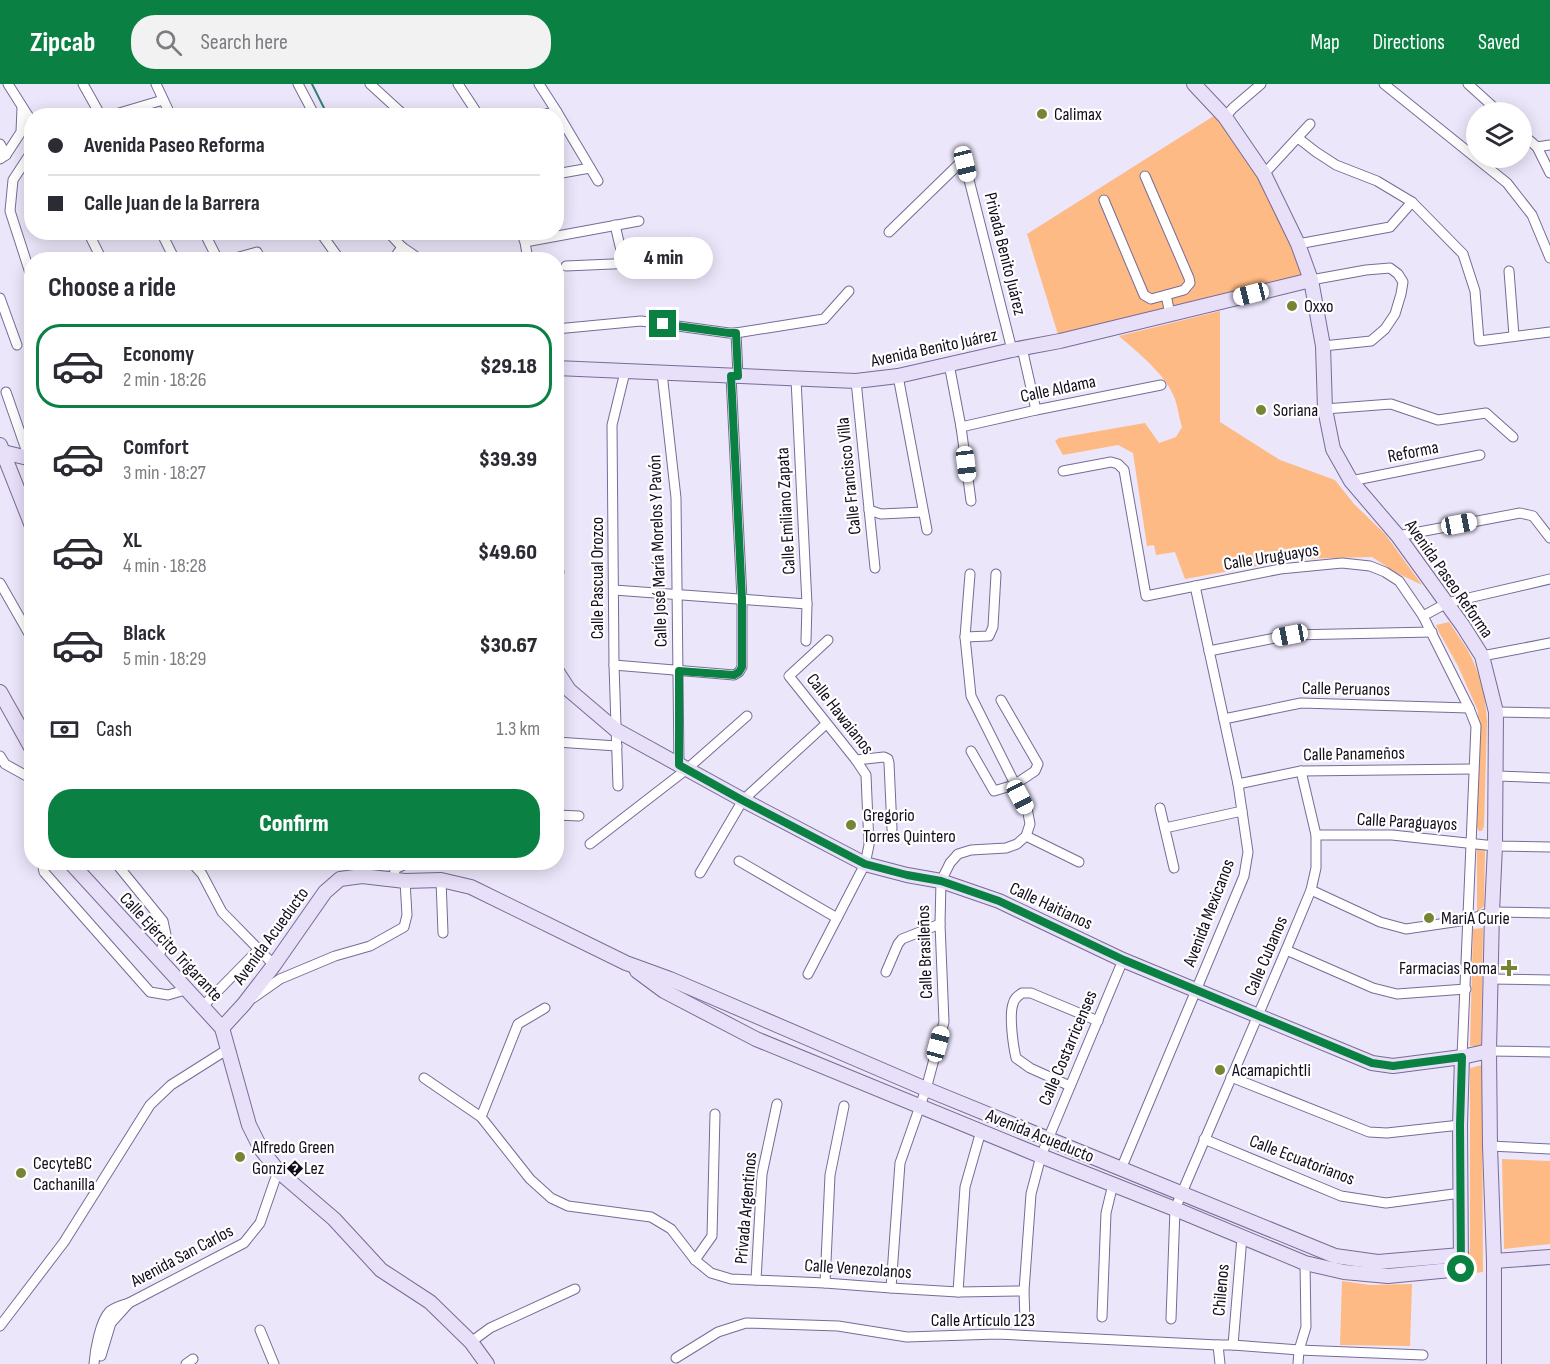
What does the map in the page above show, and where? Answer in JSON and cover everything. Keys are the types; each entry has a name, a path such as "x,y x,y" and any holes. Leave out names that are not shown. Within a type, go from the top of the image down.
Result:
{"main road":[{"name":"Avenida Paseo Reforma","path":"1194,84 1225,117 1264,174 1298,244 1311,280 1323,346 1325,409 1333,449 1351,481 1398,536 1482,656 1496,712 1496,846 1489,1051 1494,1364"},
{"name":"Avenida Benito Juárez","path":"564,368 856,381 898,376 1060,341 1311,280"},
{"path":"2,449 24,456"},
{"path":"2,449 24,505"},
{"name":"Calle Haitianos","path":"564,682 569,690 616,730 742,800 865,864 941,881 999,901 1124,960 1372,1063 1393,1066 1489,1051"},
{"path":"0,692 24,735"},
{"name":"Calle Ejército Trigarante","path":"81,870 158,960 222,1028"},
{"name":"Avenida Acueducto","path":"222,1028 274,965 325,892 340,879 362,876 399,880 441,880 471,887 626,963 670,979 1048,1140 1335,1256 1378,1262 1461,1255 1461,1269 1388,1276 1344,1272 1305,1263 756,1039 664,991 626,963"},
{"path":"222,1028 249,1125 261,1149 278,1171 334,1219 381,1270 430,1302 471,1342 487,1364"},
{"path":"1461,1255 1462,1057"},
{"path":"1494,1261 1550,1257"}],"street":[{"path":"8,84 24,111"},
{"path":"83,84 96,108"},
{"path":"156,84 167,108"},
{"path":"298,84 311,108"},
{"path":"370,84 396,108"},
{"path":"458,84 474,108"},
{"path":"539,84 554,108"},
{"path":"1225,117 1261,84"},
{"path":"1384,84 1507,183 1532,215 1550,258"},
{"path":"1468,84 1488,102"},
{"path":"136,108 163,100"},
{"path":"3,157 21,132 22,108"},
{"path":"564,124 598,181"},
{"path":"1264,174 1310,124"},
{"path":"1298,138 1336,165 1377,182 1412,202 1463,254 1475,291 1479,341 1550,332"},
{"path":"1532,143 1537,147 1550,173"},
{"path":"0,144 3,157"},
{"path":"1537,147 1550,145"},
{"name":"Privada Benito Juárez","path":"889,232 961,162 965,164 1017,349"},
{"path":"24,163 13,180 10,211 24,254"},
{"path":"564,173 590,168"},
{"path":"1104,200 1144,295 1151,299 1184,290 1190,283 1189,278 1145,176"},
{"path":"1298,244 1390,226 1412,202"},
{"path":"564,235 639,221"},
{"path":"615,225 624,263"},
{"path":"395,240 409,252"},
{"path":"527,252 525,242 536,240"},
{"path":"399,252 402,247"},
{"path":"566,266 673,262"},
{"path":"1311,280 1390,268 1403,282 1395,314 1385,329 1371,341 1323,346"},
{"path":"1509,271 1514,336"},
{"path":"564,329 641,321 736,333 824,319 849,291"},
{"path":"1166,295 1170,314"},
{"path":"0,298 18,345"},
{"path":"614,665 734,675 742,667 742,599 734,376 736,333"},
{"path":"1017,349 1036,410"},
{"path":"949,364 961,426 970,501"},
{"name":"Calle Pascual Orozco","path":"618,786 614,665 612,425 625,372"},
{"name":"Calle José María Morelos Y Pavón","path":"662,373 676,498 683,767"},
{"path":"898,376 927,530"},
{"name":"Calle Emiliano Zapata","path":"796,379 807,604 806,641"},
{"name":"Calle Francisco Villa","path":"856,381 875,568"},
{"name":"Calle Aldama","path":"961,426 1161,385"},
{"path":"6,392 24,442"},
{"path":"1325,409 1391,404 1438,420 1486,413 1513,437"},
{"name":"Reforma","path":"1351,481 1480,455"},
{"name":"Calle Uruguayos","path":"1063,471 1111,462 1118,464 1124,470 1146,596 1280,568 1342,563 1370,566 1399,581 1423,616"},
{"path":"869,510 881,514 923,512"},
{"path":"1398,536 1520,513 1533,516 1550,538"},
{"path":"970,574 965,637 971,696 1027,808 1030,824 1026,836 1078,862"},
{"path":"965,637 989,636 993,627 996,574"},
{"path":"1462,1057 1476,726 1423,616 1447,603 1550,579"},
{"path":"0,583 24,625"},
{"name":"Avenida Mexicanos","path":"1121,1169 1244,876 1248,852 1238,784 1195,586"},
{"path":"614,590 807,604"},
{"path":"1209,651 1290,635 1432,632"},
{"name":"Calle Hawaianos","path":"808,974 865,864 869,844 866,775 789,676 828,640"},
{"path":"1482,656 1550,642"},
{"path":"970,751 994,791 1014,785 1035,771 1038,764 1001,700"},
{"name":"Calle Peruanos","path":"1224,719 1301,703 1469,708"},
{"path":"1496,712 1550,712"},
{"path":"590,844 747,716"},
{"path":"700,873 742,800 826,724"},
{"path":"564,743 616,746"},
{"path":"0,756 5,764 24,774"},
{"path":"856,760 888,759 892,829"},
{"name":"Calle Panameños","path":"1238,784 1301,771 1473,768"},
{"name":"Calle Cubanos","path":"1172,1319 1175,1209 1311,890 1316,868 1316,835 1301,771"},
{"path":"1497,776 1550,778"},
{"path":"1160,808 1174,868"},
{"path":"1165,828 1242,811"},
{"path":"564,815 579,816"},
{"name":"Calle Paraguayos","path":"1316,835 1392,835 1496,846 1550,847"},
{"name":"Calle Brasileños","path":"891,1288 900,1163 926,1089 944,1022 940,924 941,881 950,862 958,854 971,850 1006,848 1017,844 1026,836"},
{"path":"739,861 837,918"},
{"path":"44,870 150,992 168,995 185,990"},
{"path":"122,870 163,921 166,935 158,960"},
{"path":"198,870 222,912 274,965"},
{"path":"244,1004 280,979 335,956 370,946 404,927 407,915 395,870"},
{"path":"441,880 443,933"},
{"path":"1311,890 1380,922 1407,929 1467,920 1492,912 1550,913"},
{"path":"886,972 902,939 940,924"},
{"path":"202,1007 259,949"},
{"path":"1286,950 1373,988 1397,994 1466,989"},
{"name":"Calle Costarricenses","path":"1025,1322 1024,1291 1031,1194 1041,1156 1124,960"},
{"path":"1490,979 1550,980"},
{"path":"1070,1086 1030,1068 1016,1058 1013,1044 1012,1006 1015,998 1022,993 1031,993 1098,1021"},
{"path":"481,1117 518,1024 545,1008"},
{"path":"0,1326 64,1242 150,1105 171,1085 228,1049"},
{"path":"1489,1051 1550,1052"},
{"path":"1231,1077 1369,1132 1387,1133 1460,1125"},
{"name":"Calle Venezolanos","path":"424,1078 481,1117 530,1179 551,1198 568,1206 651,1217 671,1228 695,1260 711,1273 731,1279 958,1292 1024,1291"},
{"name":"Privada Argentinos","path":"756,1280 762,1173 777,1104"},
{"path":"825,1283 830,1175 844,1106"},
{"path":"695,1260 712,1236 714,1114"},
{"path":"958,1292 965,1187 981,1131"},
{"name":"Calle Ecuatorianos","path":"1204,1139 1341,1196 1386,1203 1461,1193"},
{"path":"1490,1146 1550,1149"},
{"name":"Avenida San Carlos","path":"94,1364 109,1312 129,1304 244,1243 260,1223 278,1171"},
{"path":"1102,1317 1106,1213 1113,1184"},
{"name":"Chilenos","path":"1233,1345 1242,1237"},
{"path":"1298,1364 1299,1350 1306,1327 1305,1263"},
{"path":"471,1342 490,1328 575,1289"},
{"name":"Calle Artículo 123","path":"675,1358 718,1332 746,1323 838,1326 907,1337 997,1334 1422,1355"},
{"path":"260,1330 274,1364"},
{"name":"Avenida San Carlos","path":"100,1364 104,1332"},
{"path":"1218,1345 1220,1364"}],"shaded area":[{"path":"1220,112 1264,174 1311,280 1060,341 1027,234"},
{"path":"1220,311 1220,422 1280,460 1335,480 1354,504 1385,534 1422,585 1395,572 1372,557 1296,559 1185,579 1175,552 1156,555 1154,545 1147,546 1133,453 1118,445 1063,455 1055,441 1059,438 1145,423 1159,443 1176,437 1182,427 1171,390 1151,364 1119,336"},
{"path":"1449,622 1471,657 1485,703 1487,721 1482,831 1477,828 1478,711 1436,625"},
{"path":"1477,845 1485,849 1484,906 1477,912"},
{"path":"1483,928 1481,1046 1470,1046 1473,929"},
{"path":"1482,1065 1483,1272 1474,1273 1468,1266 1470,1248 1470,1068"},
{"path":"1502,1159 1550,1161 1550,1244 1504,1249"},
{"path":"1342,1281 1370,1285 1412,1284 1410,1346 1340,1345"}],"waterway":[{"path":"312,84 324,108"}],"place":[{"name":"Calimax","path":"1042,114"},
{"name":"Oxxo","path":"1292,306"},
{"name":"Soriana","path":"1261,410"},
{"name":"Gregorio Torres Quintero","path":"851,825"},
{"name":"MariA Curie","path":"1429,918"},
{"name":"Farmacias Roma","path":"1509,968"},
{"name":"Acamapichtli","path":"1220,1070"},
{"name":"Alfredo Green Gonzi�Lez","path":"240,1157"},
{"name":"CecyteBC Cachanilla","path":"21,1173"}],"route":[{"path":"663,324 736,333 738,376 731,376 742,599 742,667 734,675 679,671 679,765 865,864 941,881 999,901 1124,960 1372,1063 1393,1066 1462,1057 1461,1269"}]}
